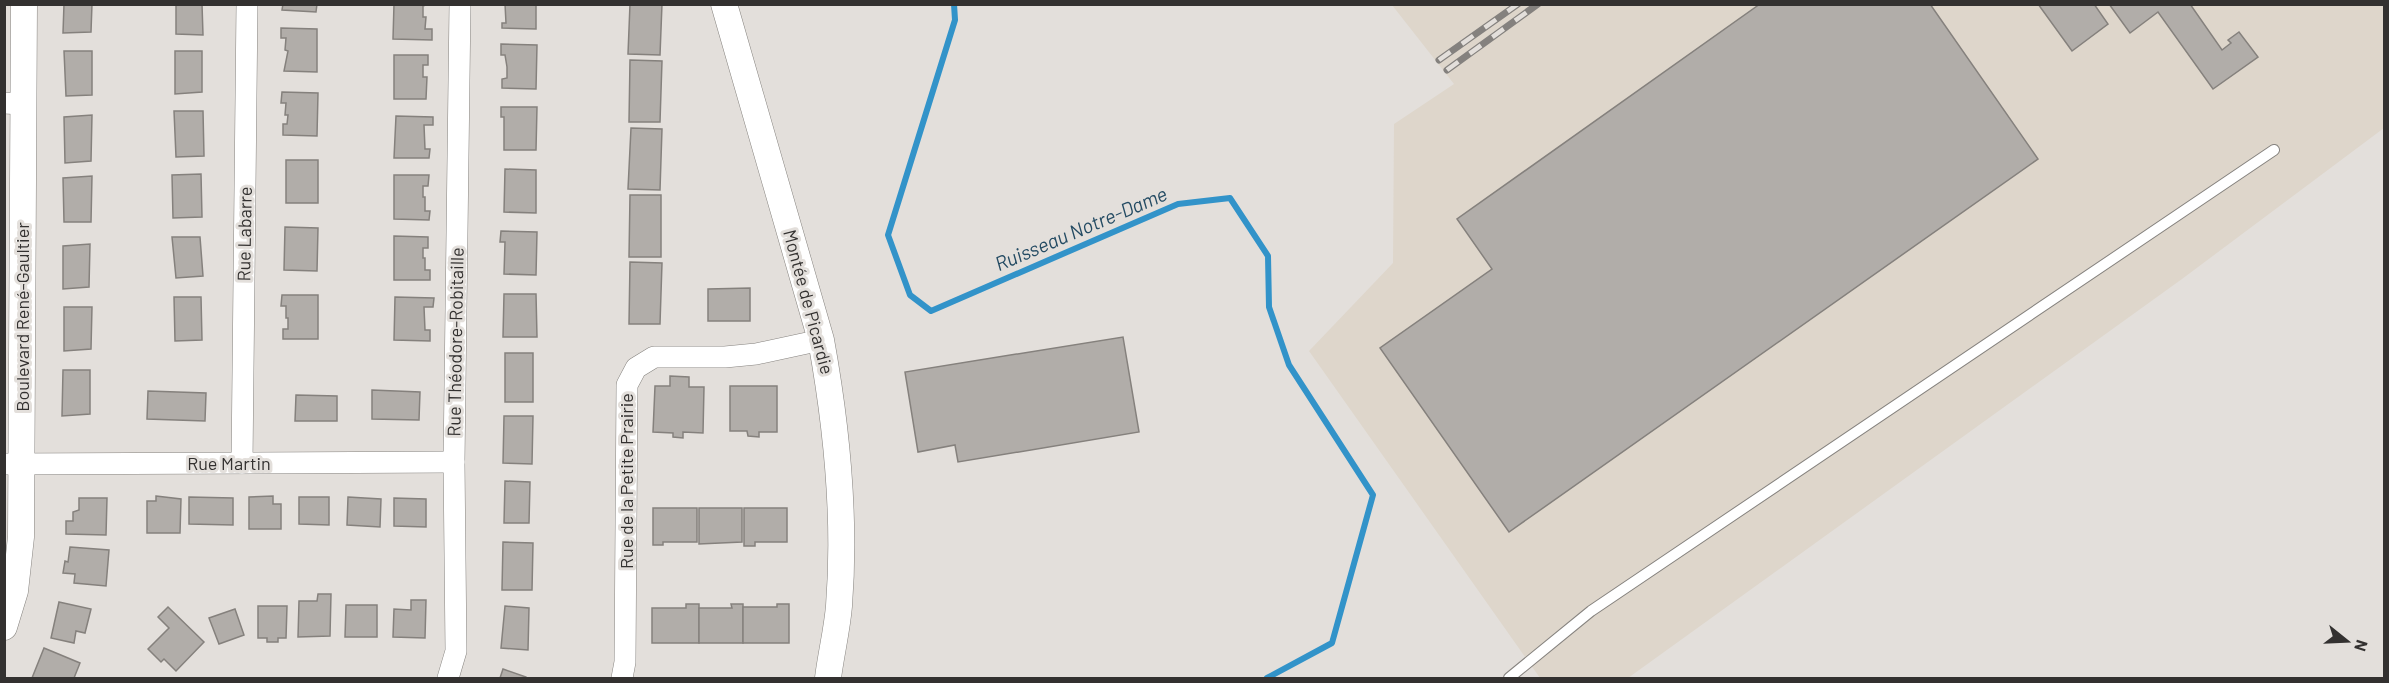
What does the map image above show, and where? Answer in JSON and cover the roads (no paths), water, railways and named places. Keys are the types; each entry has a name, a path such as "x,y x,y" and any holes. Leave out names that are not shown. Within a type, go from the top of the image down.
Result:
{"street":[{"name":"Boulevard René-Gaultier","path":"4,627 15,591 21,537 13,464 14,104 24,4"},
{"name":"Rue Labarre","path":"242,463 247,4"},
{"name":"Rue Théodore-Robitaille","path":"448,678 456,651 454,462 460,4"},
{"name":"Montée de Picardie","path":"724,4 821,340 830,392 841,497 839,607 828,678"},
{"name":"Rue de la Petite Prairie","path":"622,678 625,662 627,385 636,368 654,357 725,357 756,354 821,340"},
{"name":"Rue Martin","path":"13,464 454,462"}],"lane":[{"path":"1509,678 1592,611 2274,150"}],"waterway":[{"name":"Ruisseau Notre-Dame","path":"954,4 955,20 888,235 910,295 931,311 1178,204 1230,198 1268,256 1269,307 1289,365 1373,495 1332,643 1267,678"}],"railway":[{"path":"1439,60 1518,4"},
{"path":"1447,70 1538,4"}]}
